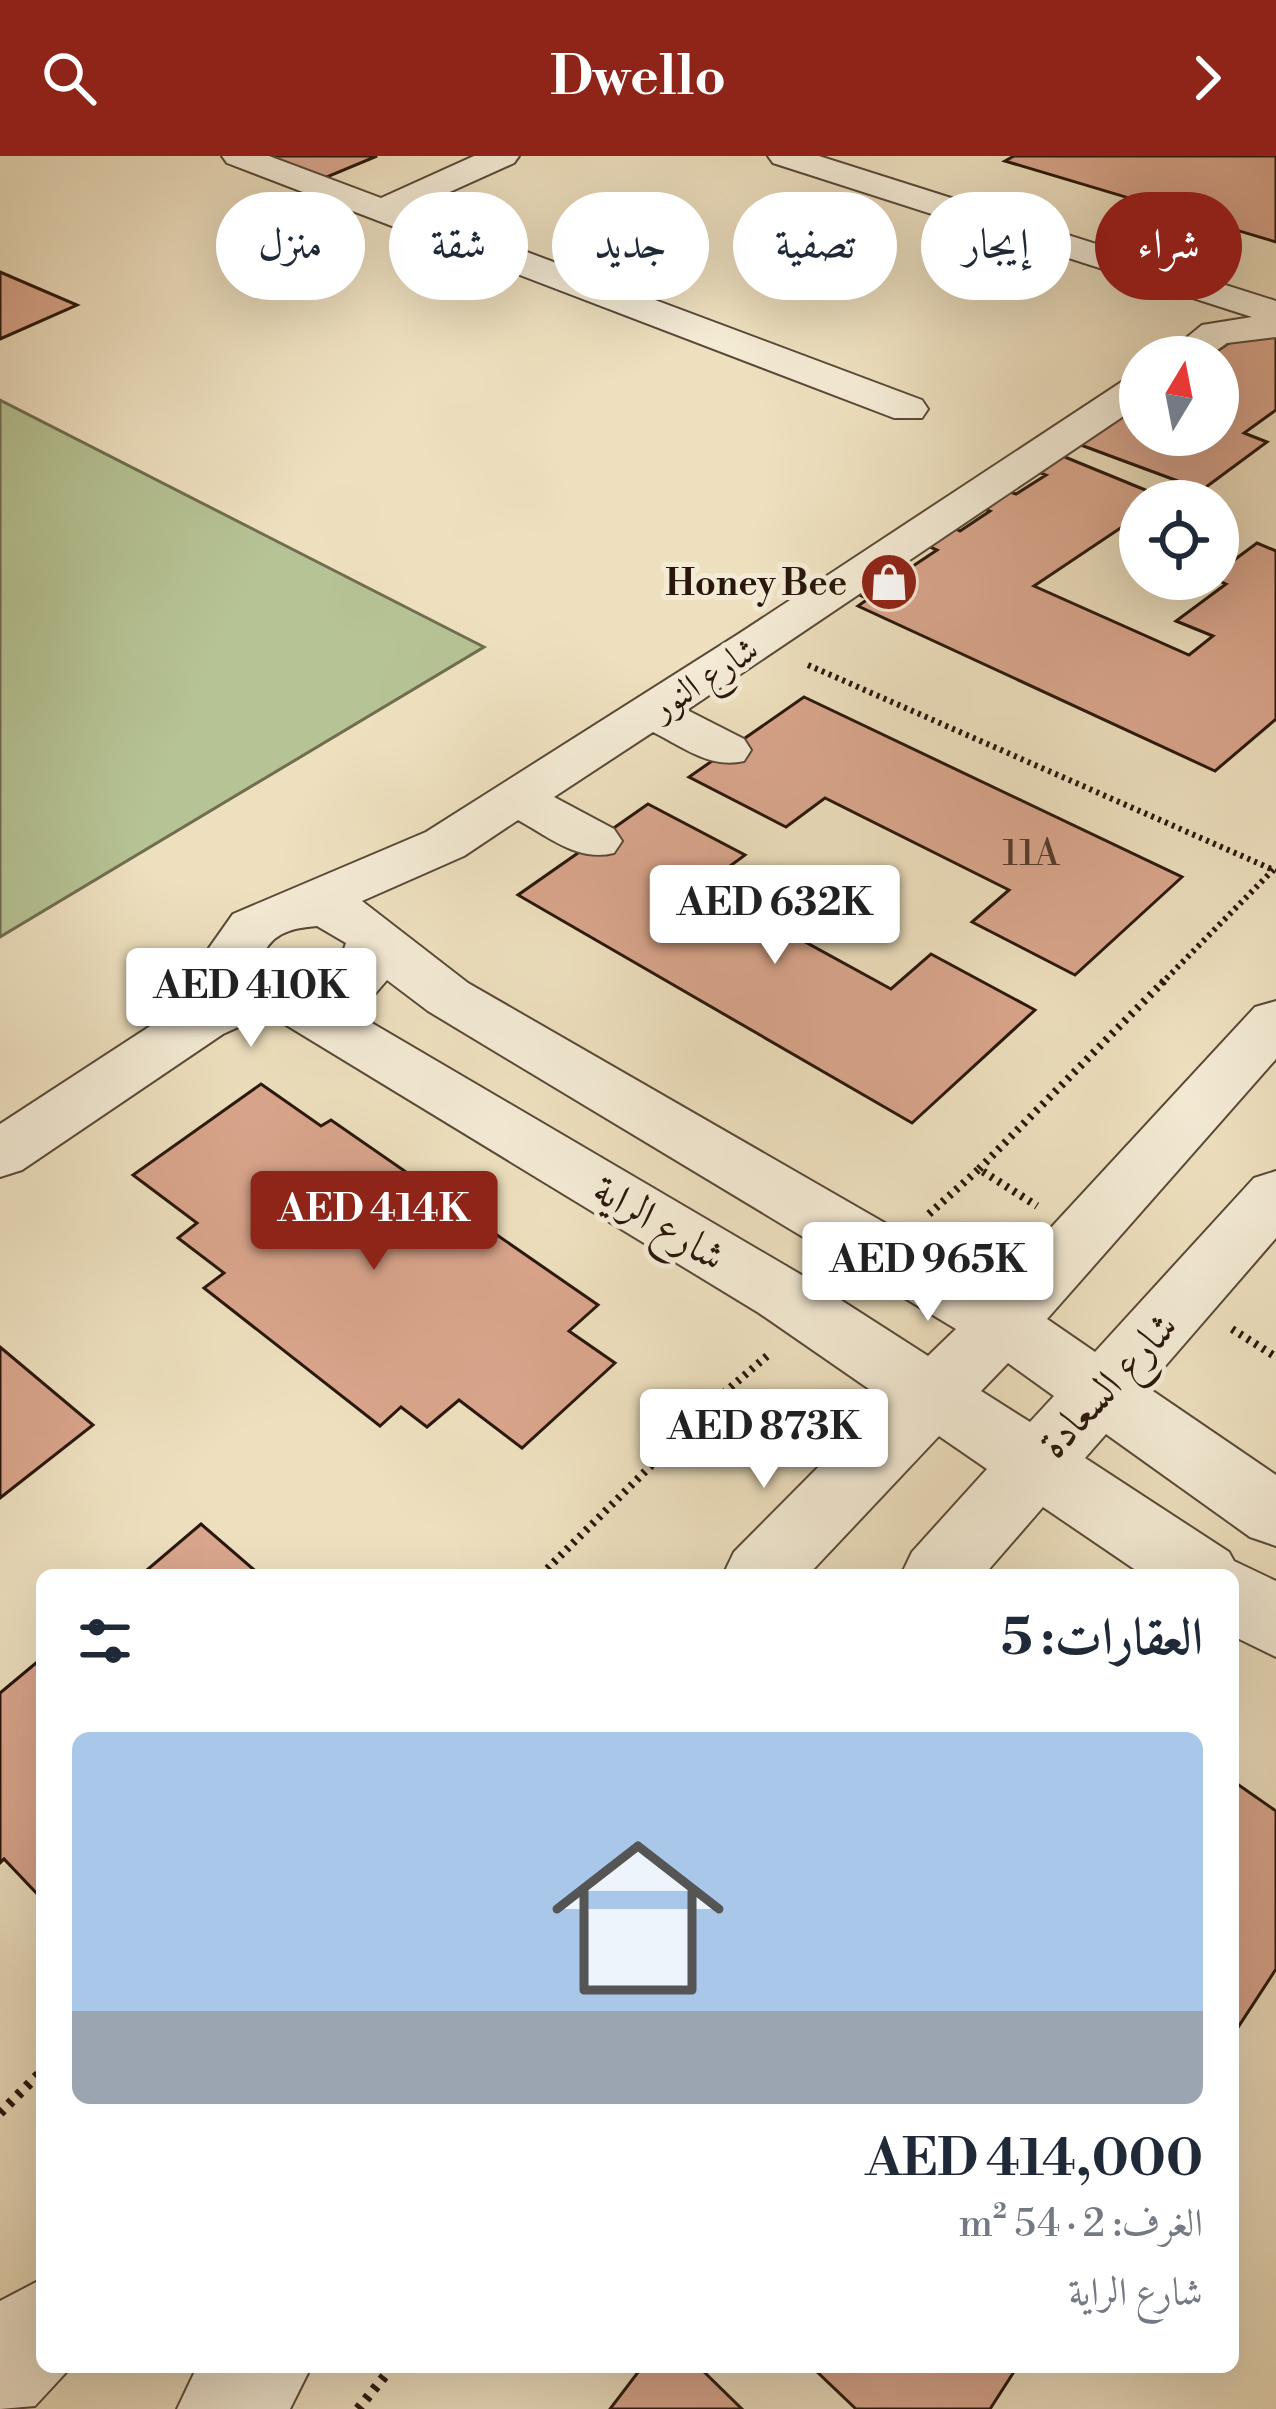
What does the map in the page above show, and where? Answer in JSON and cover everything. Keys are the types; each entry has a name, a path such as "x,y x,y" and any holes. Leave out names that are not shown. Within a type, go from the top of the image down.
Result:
{"street":[{"path":"239,156 908,410"},
{"path":"382,210 502,156"},
{"path":"784,156 1095,255"},
{"path":"872,156 939,173 1276,284"},
{"path":"1199,300 1211,313 1216,333"},
{"path":"1235,300 1276,313"},
{"path":"1212,336 1276,326"},
{"name":"شارع النور","path":"445,844 1119,401"},
{"path":"651,711 726,751"},
{"path":"517,798 595,841"},
{"path":"247,998 235,948 244,934 275,914 445,844"},
{"path":"0,1154 247,998 312,1000 353,984 367,971 370,936 445,844"},
{"path":"296,909 338,911 370,936"},
{"name":"شارع الراية","path":"370,936 448,997 1003,1324 1276,1515"},
{"name":"شارع الراية","path":"247,998 813,1315 1195,1569"},
{"path":"766,1569 1003,1324 1276,1021"},
{"name":"شارع السعادة","path":"943,1569 1276,1195"},
{"path":"1239,1598 1276,1623"},
{"path":"0,2371 36,2333"},
{"path":"226,2409 257,2373"}],"path":[{"path":"757,643 1275,869 980,1169 886,1251"},
{"path":"980,1169 1083,1235"},
{"path":"548,1569 725,1392 813,1315"},
{"path":"725,1392 848,1483"},
{"path":"0,2113 36,2077"},
{"path":"358,2409 387,2373"}],"green space":[{"path":"0,400 484,647 0,937"}],"building":[{"path":"241,156 377,156 315,182"},
{"path":"1014,156 1276,156 1276,242 1242,232 1242,192 1109,192 1005,161"},
{"path":"0,272 77,305 0,339"},
{"path":"1250,329 1276,337 1276,410 1244,433 1267,442 1216,480 1175,480 1070,441 1119,408 1119,456 1239,456 1239,336"},
{"path":"1060,455 1121,480 1119,529 1034,586 1189,655 1213,636 1176,621 1204,600 1239,600 1239,556 1257,543 1276,551 1276,719 1215,771 858,606 868,599 855,593 894,567 904,572 937,550 923,544 950,526 960,531 990,511 980,507 1007,491 1016,494 1046,475 1035,471"},
{"path":"804,697 1182,877 1075,975 972,922 1009,890 825,798 786,827 689,777"},
{"path":"648,804 745,855 703,886 891,989 931,954 1035,1010 912,1123 518,895"},
{"path":"261,1084 321,1126 331,1120 598,1305 569,1331 615,1363 522,1448 459,1400 427,1427 401,1407 380,1426 204,1288 224,1273 178,1238 197,1223 133,1175"},
{"path":"0,1347 93,1425 0,1498"},
{"path":"201,1524 253,1569 148,1569"},
{"path":"36,1663 36,1893 4,1859 0,1863 0,1693"},
{"path":"1239,1785 1276,1811 1276,1969 1239,2026"},
{"path":"637,2373 705,2373 742,2409 610,2409"},
{"path":"818,2373 1013,2373 990,2409 856,2409"}],"place":[{"name":"Honey Bee","path":"889,582"}]}
